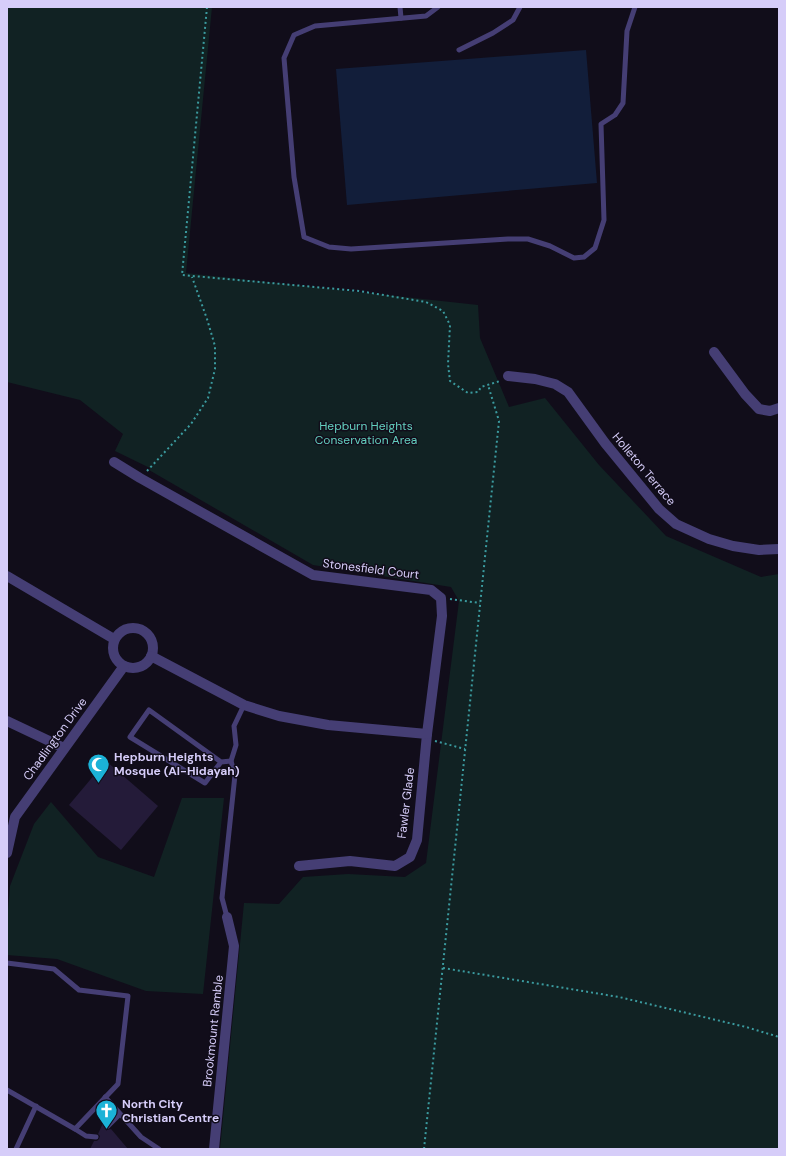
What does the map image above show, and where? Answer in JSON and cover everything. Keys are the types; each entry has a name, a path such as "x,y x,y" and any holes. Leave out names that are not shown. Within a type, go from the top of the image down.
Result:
{"street":[{"path":"714,352 759,409 770,410 779,408"},
{"name":"Holleton Terrace","path":"508,376 535,379 555,384 568,392 605,443 659,509 676,524 709,539 733,546 759,550 779,549"},
{"name":"Stonesfield Court","path":"114,462 313,574 431,590 441,598"},
{"path":"7,576 114,640"},
{"path":"151,656 244,705 279,716 328,725 427,734 442,616 441,598"},
{"path":"130,627 145,631 150,636 152,642 153,649 151,656 142,666 135,668 124,666 118,662 114,656 114,640 124,629 130,627"},
{"name":"Chadlington Drive","path":"7,853 15,817 124,666"},
{"path":"7,721 64,748"},
{"name":"Fawler Glade","path":"299,866 350,861 396,866 410,856 417,840 427,734"},
{"name":"Brookmount Ramble","path":"214,1149 234,946 227,917"}],"lane":[{"path":"400,7 401,18"},
{"path":"438,7 426,16 315,26 294,35 284,58 294,177 304,237 329,247 351,249 528,239 550,246 574,258 584,257 595,248 604,220 601,124 615,115 623,103 627,30 634,7"},
{"path":"459,50 493,33 513,20 520,7"},
{"path":"227,917 222,898 235,775 231,761 236,745 234,726 244,705"},
{"path":"221,762 205,783 130,737 149,710 221,762 231,761"},
{"path":"7,962 54,969 79,990 128,996 118,1084 75,1129"},
{"path":"7,1090 86,1136 96,1137"},
{"path":"105,1097 141,1137 159,1149"},
{"path":"16,1149 36,1106"},
{"path":"108,1126 120,1114"}],"path":[{"path":"207,7 182,276 359,291 426,302 443,311 450,325 448,364 450,381 468,393 478,392 481,387 498,382 508,376"},
{"path":"140,478 191,424 208,398 215,369 215,346 192,276"},
{"path":"424,1149 500,421 488,385"},
{"path":"441,598 480,603"},
{"path":"427,734 434,741 465,749"},
{"path":"442,968 619,997 746,1027 779,1037"}],"green space":[{"name":"Hepburn Heights Conservation Area","path":"7,7 212,7 186,273 478,305 480,338 509,407 545,398 599,465 666,536 761,577 779,574 779,1149 220,1149 244,903 279,904 303,877 348,874 405,877 426,863 459,601 451,587 313,565 149,470 150,468 115,451 123,434 80,400 7,382"},
{"path":"182,798 224,798 203,994 146,991 57,959 7,955 7,922 10,886 34,824 51,802 98,857 154,877"}],"water":[{"path":"586,50 597,183 347,205 336,69"}],"building":[{"path":"106,761 158,806 121,850 69,805"},
{"name":"North City Christian Centre","path":"104,1121 106,1123 104,1125 105,1129 111,1129 128,1149 90,1149 94,1141 99,1139 100,1136 98,1134"}],"place":[{"name":"Hepburn Heights Mosque (Al-Hidayah)","path":"98,784"},
{"name":"North City Christian Centre","path":"106,1130"}]}
